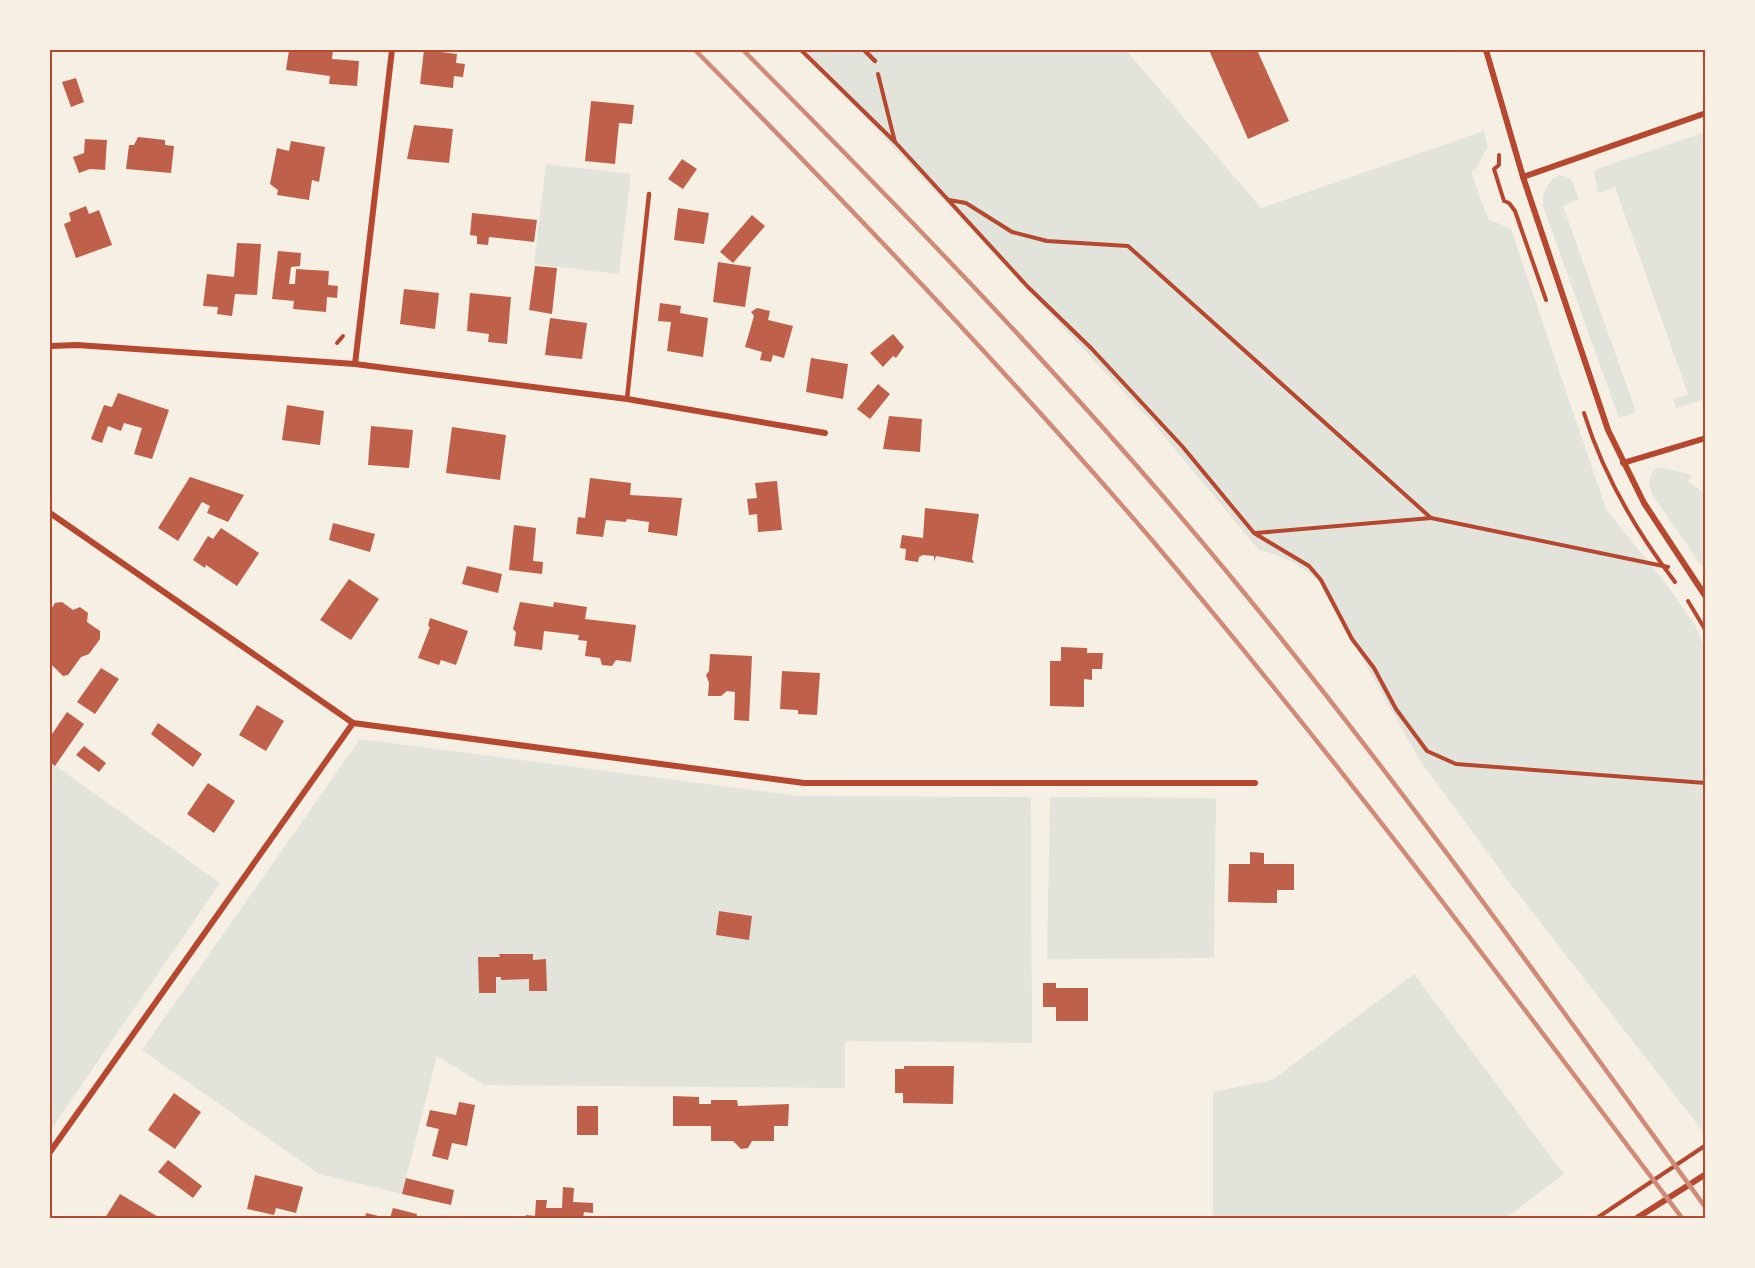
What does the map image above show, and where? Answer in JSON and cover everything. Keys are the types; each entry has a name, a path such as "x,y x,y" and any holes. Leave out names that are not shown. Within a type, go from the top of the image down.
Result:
{"street":[{"path":"355,364 392,50"},
{"path":"1486,50 1523,177 1608,430 1644,503 1706,597"},
{"path":"1523,177 1706,113"},
{"path":"50,346 77,345 355,364 627,399 825,434"},
{"path":"1623,463 1706,438"},
{"path":"50,513 353,723 804,783 1255,783"},
{"path":"50,1152 353,723"},
{"path":"1637,1218 1706,1174"}],"lane":[{"path":"864,50 875,61"},
{"path":"627,399 649,194"}],"path":[{"path":"801,50 895,142 1174,438 1254,534 1309,566 1321,580 1352,639 1427,751 1456,764 1706,783"},
{"path":"875,61 895,142"},
{"path":"948,200 966,203 1012,232 1047,241 1128,246 1431,518"},
{"path":"1254,534 1431,518 1690,573"},
{"path":"1598,1217 1706,1145"}],"shaded area":[{"path":"802,50 1126,50 1261,208 1484,131 1488,147 1475,170 1471,172 1488,219 1511,229 1606,509 1670,589 1695,625 1705,648 1705,1134 1509,882 1419,759 1318,580 1290,561 1259,550 1154,424"},
{"path":"1705,132 1705,399 1676,408 1673,399 1688,394 1615,187 1598,193 1594,172"},
{"path":"546,164 631,174 619,274 534,264"},
{"path":"1560,175 1571,179 1579,199 1563,206 1636,412 1619,418 1543,206 1546,187"},
{"path":"1660,467 1692,475 1688,482 1705,493 1705,571 1652,494 1649,483 1653,470"},
{"path":"360,739 798,796 1031,797 1032,1043 845,1041 845,1088 484,1085 437,1056 402,1194 319,1174 142,1050"},
{"path":"50,762 220,883 50,1131"},
{"path":"1050,797 1216,798 1214,958 1047,959"},
{"path":"1414,974 1564,1174 1506,1218 1213,1218 1213,1092 1272,1080"}],"building":[{"path":"289,50 333,50 332,59 359,61 357,86 329,84 330,76 286,70"},
{"path":"424,50 457,54 456,63 465,64 463,77 454,76 453,88 420,84"},
{"path":"1209,50 1257,50 1289,121 1248,139"},
{"path":"76,78 84,102 71,107 62,82"},
{"path":"591,101 634,105 632,124 619,123 615,164 585,161"},
{"path":"414,125 453,129 449,163 407,159"},
{"path":"138,137 165,140 165,145 174,146 171,173 126,169 129,145 134,145"},
{"path":"85,139 107,140 105,170 90,169 79,173 73,157 84,153"},
{"path":"291,141 325,147 319,182 312,180 309,200 277,195 278,190 270,184 277,148 289,151"},
{"path":"682,159 697,169 683,189 668,179"},
{"path":"86,206 89,214 99,210 112,245 76,258 64,224 71,221 69,213"},
{"path":"678,208 709,213 704,244 674,240"},
{"path":"472,213 537,220 534,242 489,237 488,245 477,244 477,236 470,235"},
{"path":"752,215 765,226 733,263 720,252"},
{"path":"237,243 261,244 257,295 235,294 232,316 217,314 218,307 203,306 207,274 234,277"},
{"path":"278,251 301,253 300,266 291,267 289,284 295,284 296,269 329,271 328,285 338,286 337,298 327,297 326,312 293,309 294,301 272,299"},
{"path":"718,262 751,267 745,307 713,302"},
{"path":"535,266 557,268 552,314 529,310"},
{"path":"404,289 439,293 435,329 400,324"},
{"path":"470,293 511,297 507,344 488,342 489,334 467,331"},
{"path":"660,303 681,306 680,313 708,318 703,357 667,351 671,322 658,321"},
{"path":"757,308 770,311 768,320 793,326 784,358 773,355 771,362 760,360 762,352 745,347 754,316 751,312"},
{"path":"550,318 587,323 582,359 545,355"},
{"path":"893,334 904,347 896,358 893,356 883,367 870,353"},
{"path":"811,358 848,364 843,399 806,392"},
{"path":"878,384 890,394 870,419 857,409"},
{"path":"118,393 169,410 152,459 134,454 142,428 124,423 121,431 108,426 102,443 91,439 104,405 112,407"},
{"path":"287,405 324,411 320,445 282,440"},
{"path":"889,416 922,419 920,452 883,449"},
{"path":"371,426 413,430 409,468 368,465"},
{"path":"452,427 506,435 500,480 446,473"},
{"path":"190,477 244,495 228,522 207,513 210,506 202,502 178,541 158,528"},
{"path":"590,478 631,483 630,495 682,498 677,536 648,532 649,522 627,519 626,522 606,520 603,537 576,534 578,517 585,518"},
{"path":"777,481 782,530 758,532 757,514 749,515 747,499 757,498 755,483"},
{"path":"925,508 979,514 972,559 974,563 936,556 934,562 934,556 923,555 919,557 918,562 905,560 906,549 900,548 902,535 923,538"},
{"path":"333,523 375,534 370,552 329,540"},
{"path":"514,525 536,528 533,561 543,562 542,574 509,570"},
{"path":"221,528 259,553 237,586 206,565 205,568 193,560 208,536 213,539"},
{"path":"467,566 502,574 498,593 462,584"},
{"path":"349,579 379,599 351,640 320,620"},
{"path":"62,602 73,610 80,607 88,613 87,622 100,631 100,639 89,654 81,657 68,675 63,676 50,663 52,625 50,611 55,603"},
{"path":"520,602 553,607 554,602 587,607 585,619 636,625 631,662 616,660 612,666 602,665 600,658 585,656 587,641 578,640 579,635 544,631 542,650 514,646 516,632 513,629"},
{"path":"430,618 468,631 456,665 441,660 439,665 418,658 430,627 428,626"},
{"path":"1061,647 1087,648 1087,653 1103,653 1102,669 1092,669 1092,680 1084,679 1084,707 1050,706 1050,661 1061,661"},
{"path":"710,654 752,656 749,721 734,720 735,692 727,691 721,696 708,696 709,683 706,675 709,671"},
{"path":"101,668 119,679 95,714 77,702"},
{"path":"782,671 820,673 817,715 798,714 798,710 780,709"},
{"path":"257,705 284,721 266,751 239,735"},
{"path":"67,712 84,724 55,766 50,762 50,737"},
{"path":"158,723 202,754 193,767 151,734"},
{"path":"84,746 106,763 99,772 76,755"},
{"path":"208,783 235,801 214,833 187,814"},
{"path":"1250,852 1264,853 1264,864 1294,864 1294,890 1277,890 1277,903 1228,902 1229,864 1250,864"},
{"path":"719,911 752,916 749,940 716,935"},
{"path":"499,954 533,954 533,960 546,959 547,991 529,991 529,979 501,980 501,977 496,977 496,993 479,993 478,957 500,957"},
{"path":"1043,983 1056,983 1056,988 1088,988 1088,1021 1056,1021 1056,1007 1043,1007"},
{"path":"904,1066 954,1066 953,1104 903,1103 903,1093 895,1093 895,1069 904,1069"},
{"path":"174,1093 201,1112 175,1149 148,1130"},
{"path":"673,1096 699,1097 699,1104 711,1104 711,1100 737,1100 738,1106 789,1104 788,1126 774,1126 774,1141 752,1141 748,1148 741,1149 733,1141 711,1141 711,1126 673,1126"},
{"path":"459,1102 475,1105 467,1146 452,1143 448,1160 432,1156 439,1129 426,1126 430,1110 456,1115"},
{"path":"577,1106 598,1106 598,1135 577,1135"},
{"path":"168,1160 202,1186 193,1198 158,1172"},
{"path":"255,1175 303,1187 296,1213 276,1208 274,1215 247,1209"},
{"path":"406,1178 454,1190 451,1205 402,1194"},
{"path":"563,1187 574,1188 573,1202 593,1203 593,1213 584,1212 583,1218 525,1218 526,1215 535,1216 536,1200 547,1200 546,1208 562,1208"},
{"path":"120,1194 160,1218 105,1218"},
{"path":"393,1208 417,1214 416,1218 390,1218"},
{"path":"366,1213 387,1218 365,1218"}],"railway":[{"path":"695,50 925,287 1146,533 1216,616 1352,786 1486,958 1682,1218"},
{"path":"743,50 994,308 1115,441 1232,578 1414,810 1706,1208"}]}
